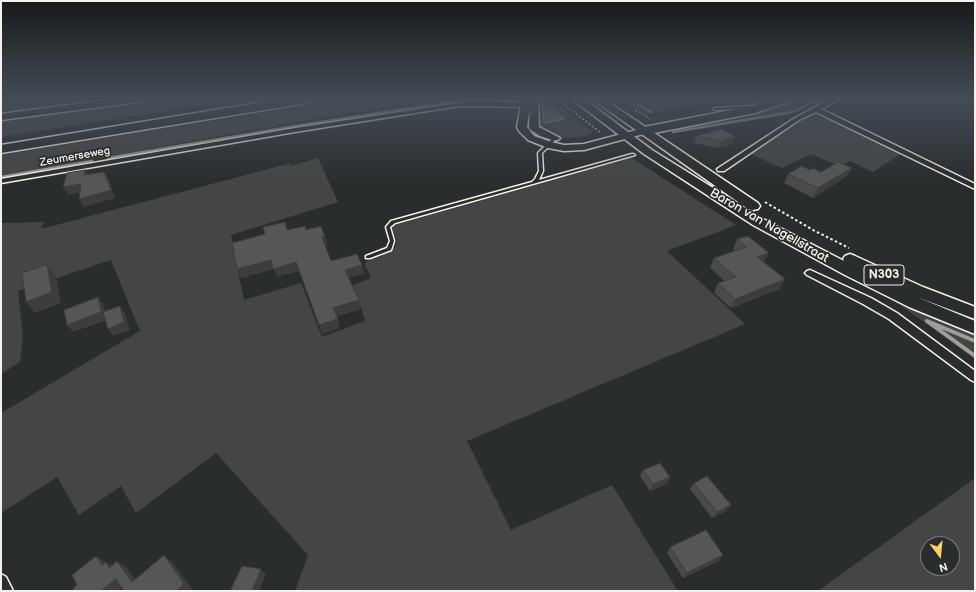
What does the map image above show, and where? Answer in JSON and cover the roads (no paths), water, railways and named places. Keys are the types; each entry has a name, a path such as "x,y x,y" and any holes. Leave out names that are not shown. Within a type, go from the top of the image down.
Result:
{"highway":[{"path":"1,141 94,127"},
{"path":"1,149 141,127"},
{"path":"639,128 647,127"}],"main road":[{"name":"Baron van Nagellstraat","path":"614,127 690,180 786,238 915,303 975,328"},
{"name":"Baron van Nagellstraat","path":"639,128 737,196 796,231 857,263 917,291 975,314"}],"street":[{"name":"Zeumerseweg","path":"1,181 318,127"},
{"path":"534,127 551,142 574,148 639,128"},
{"path":"721,169 785,127"},
{"path":"851,127 975,187"},
{"name":"Baron van Nagellstraat","path":"810,273 867,301 893,316 975,376"},
{"path":"1,582 5,591"}],"lane":[{"path":"531,183 537,180 541,170 540,153 551,142"},
{"path":"368,257 389,249 392,241 388,227 392,222 633,155"}],"waterway":[{"path":"108,158 291,127"},
{"path":"673,132 705,127"},
{"path":"1,177 92,161"},
{"path":"975,341 927,321 975,356"}]}
